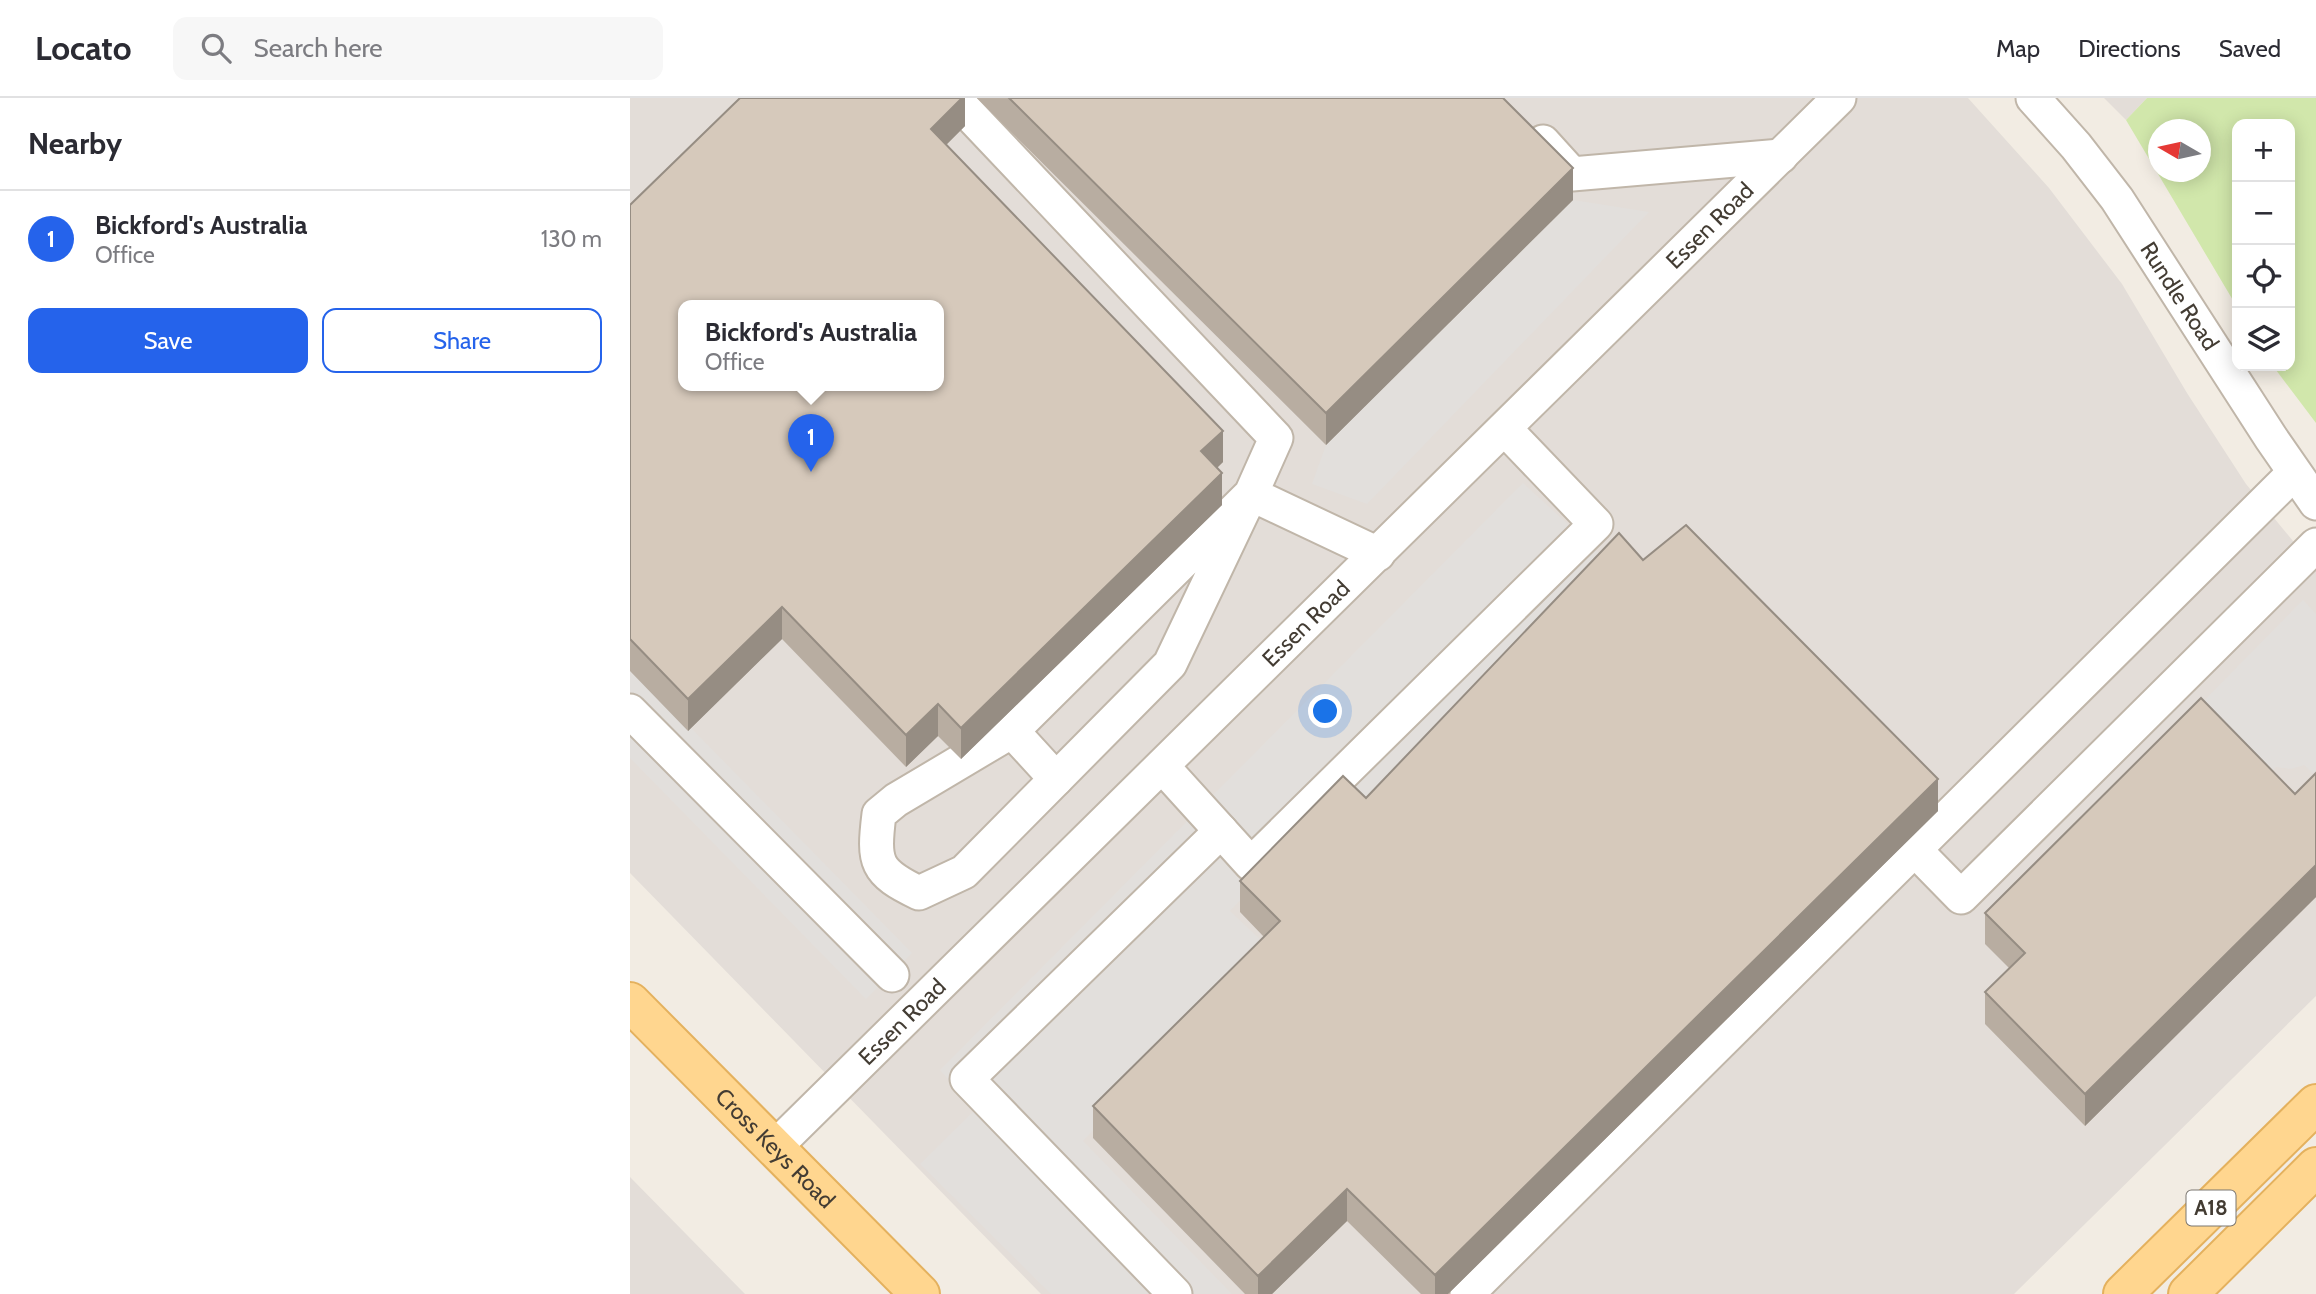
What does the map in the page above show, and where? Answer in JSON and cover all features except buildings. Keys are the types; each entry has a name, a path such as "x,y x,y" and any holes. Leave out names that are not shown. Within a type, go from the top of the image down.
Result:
{"main road":[{"name":"Cross Keys Road","path":"630,1002 920,1294"},
{"name":"A18","path":"2123,1294 2316,1104"},
{"name":"A18","path":"2188,1294 2316,1167"}],"street":[{"path":"954,98 1276,438 1251,494 1170,664 964,872 919,893 891,879 878,860 876,841 879,814 896,800 1012,731 1251,494"},
{"name":"Essen Road","path":"774,1148 1839,98"},
{"name":"Rundle Road","path":"2033,98 2076,146 2117,199 2316,503"},
{"path":"1542,142 1572,174 1781,156"},
{"path":"1162,766 1251,864 1596,524 1505,429"},
{"path":"1467,1294 2294,473"},
{"path":"1251,494 1378,554"},
{"path":"1914,849 1961,897 2316,545"},
{"path":"630,711 892,975"},
{"path":"1012,731 1056,779"},
{"path":"1175,1294 967,1079 1221,831"}],"shaded area":[{"path":"630,98 1968,98 2049,188 2122,284 2187,393 2246,484 2316,569 2316,996 2014,1294 1041,1294 630,873"},
{"path":"2104,98 2147,98 2126,120"},
{"path":"1573,200 1649,212 1367,504 1312,484 1326,445"},
{"path":"1523,483 1610,563 1368,817 1342,792 1230,911 1268,947 1083,1141 1232,1294 1051,1294 920,1164 975,1110 940,1070"},
{"path":"2303,600 2316,614 2316,776 2304,765 2291,769 2276,767 2262,783 2192,713"},
{"path":"630,666 912,953 866,999 630,758"},
{"path":"630,1177 745,1294 630,1294"}],"green space":[{"path":"2147,98 2316,98 2316,423 2277,371 2295,371 2295,119 2232,119 2232,299 2163,182 2211,182 2211,119 2148,119 2148,157 2126,120"}],"place":[{"name":"Bickford's Australia","path":"811,472"}]}
